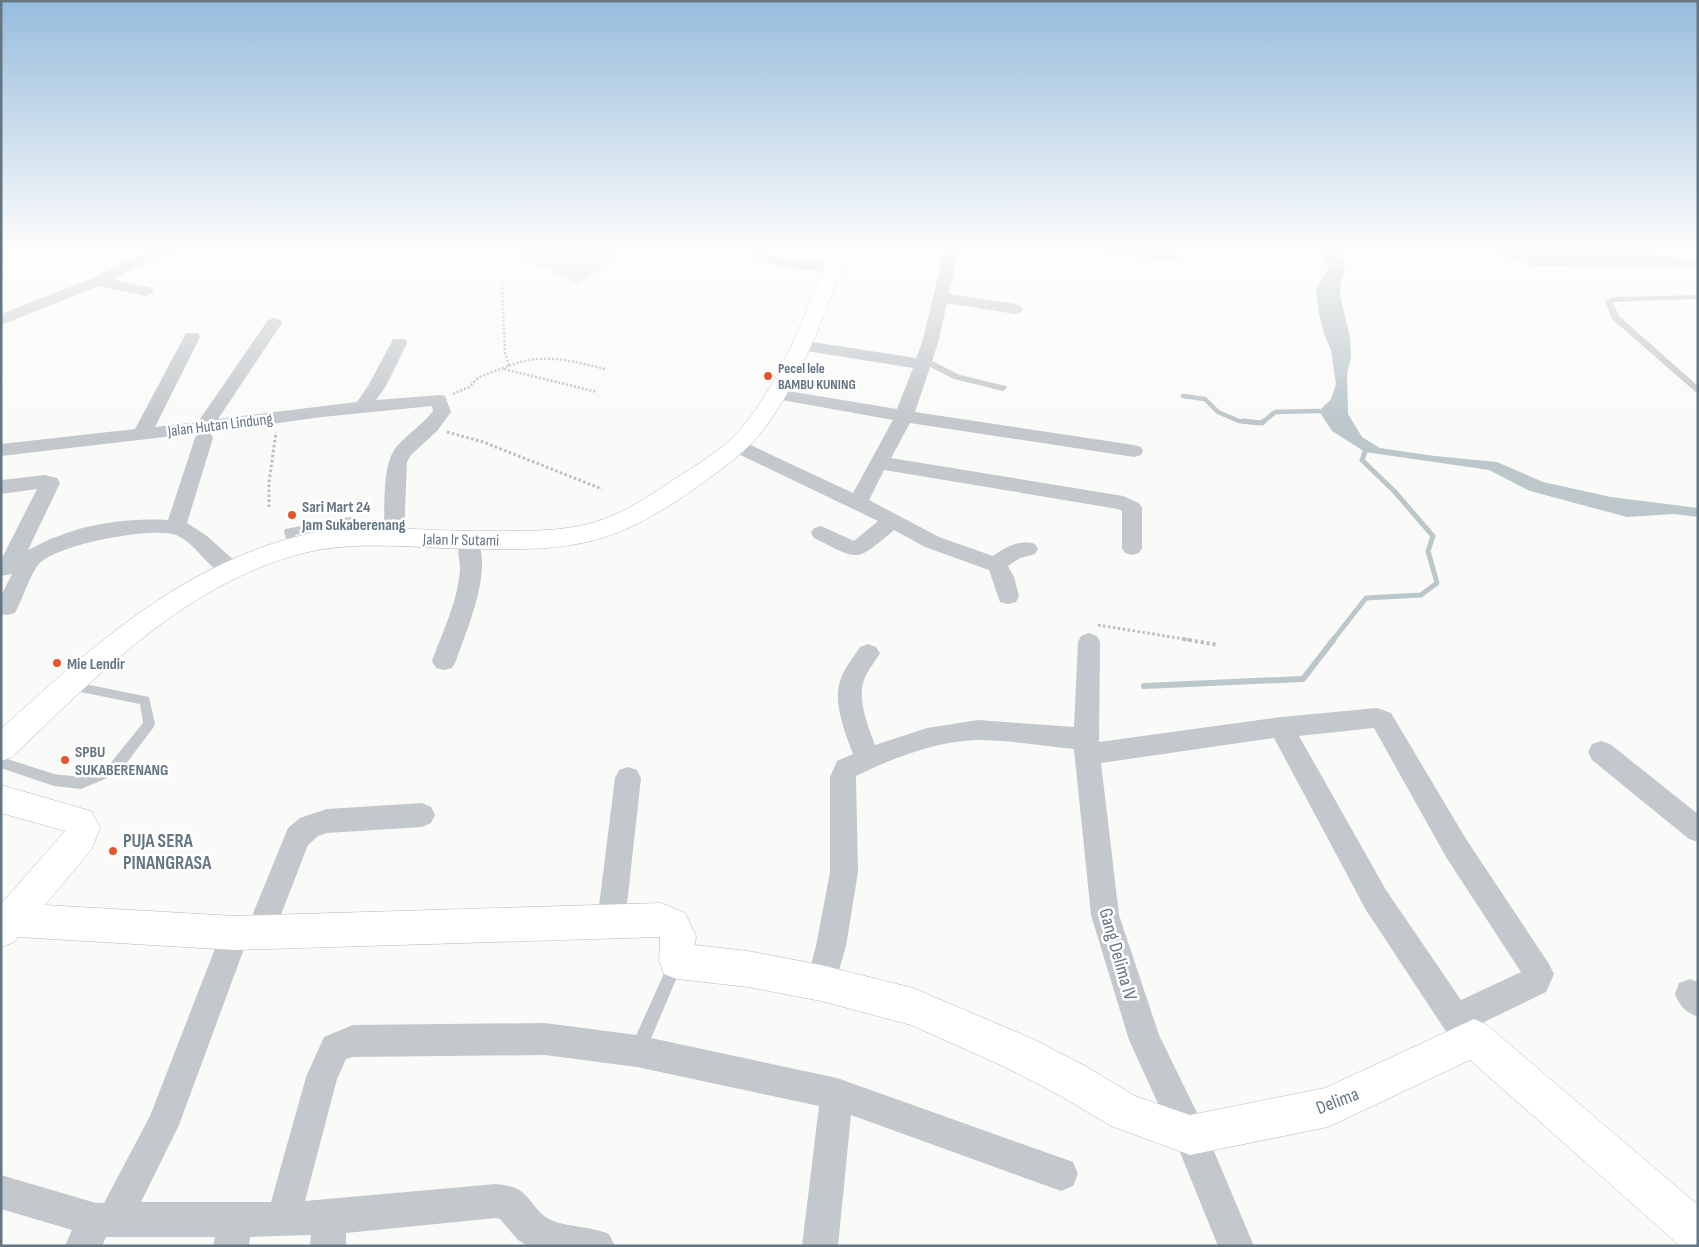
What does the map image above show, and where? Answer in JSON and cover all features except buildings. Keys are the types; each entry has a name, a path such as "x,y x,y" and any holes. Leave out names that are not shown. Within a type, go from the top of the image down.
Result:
{"street":[{"path":"1,320 38,305"},
{"name":"Jalan Ir Sutami","path":"1,748 68,686 172,602 229,569 294,547 330,540 394,537 468,540 554,538 578,536 602,530 623,521 677,490 737,446 752,430 776,394 817,305"},
{"path":"857,503 904,416 930,343 939,305"},
{"path":"992,305 1015,309"},
{"path":"176,527 204,433 274,323"},
{"path":"143,432 192,337"},
{"path":"363,406 377,386 399,343"},
{"path":"800,345 923,362"},
{"path":"776,394 904,416 1134,451"},
{"path":"394,537 397,462 403,451 430,427 442,412 438,400"},
{"name":"Jalan Hutan Lindung","path":"1,450 143,432 204,433 279,416 363,406 438,400"},
{"path":"737,446 893,520 932,542 996,564 1003,577 1008,596"},
{"path":"880,463 1123,503 1132,508 1132,548"},
{"path":"1,487 50,483 5,567"},
{"path":"821,533 847,546 859,548 893,520"},
{"path":"5,567 31,557 65,540 85,534 176,527 185,530 229,569"},
{"path":"444,661 468,589 470,560 468,540"},
{"path":"996,564 1014,552 1028,549"},
{"path":"8,606 31,557"},
{"name":"Gang Delima IV","path":"1089,642 1087,747 1105,915 1144,1040 1190,1135 1236,1246"},
{"path":"868,653 853,677 851,687 855,719 868,759"},
{"path":"821,983 831,946 844,872 844,777 846,769 921,740 965,730 978,730 1087,747 1377,718 1382,720 1456,848 1539,974 1535,981 1466,1029"},
{"path":"1281,727 1376,900 1466,1029 1698,1233"},
{"path":"1601,752 1698,830"},
{"path":"611,922 628,778"},
{"path":"1,799 80,821 84,827 80,838 6,925"},
{"path":"98,1228 163,1125 247,933 298,837 309,827 327,821 422,814"},
{"path":"6,925 247,933 661,920 673,925 678,936 677,961 748,969 821,983 913,1007 1019,1053 1073,1081 1125,1112 1190,1135"},
{"name":"Delima","path":"1190,1135 1328,1107 1466,1029"},
{"path":"283,1219 322,1077 335,1048 353,1041 545,1039 637,1051 837,1094 1061,1174"},
{"path":"820,1246 837,1094"},
{"path":"1,1192 98,1228 234,1233 283,1219 329,1231 496,1201 509,1203 529,1227 545,1241 597,1246"}],"lane":[{"path":"1610,305 1616,317 1698,391"},
{"path":"923,362 968,381 1003,388"},
{"path":"1,762 54,780 81,783 114,769 148,724 145,700 68,686"},
{"path":"637,1051 677,961"}],"path":[{"path":"503,305 506,353 509,366"},
{"path":"438,400 469,387 479,377 537,356 561,359 605,369"},
{"path":"504,369 597,392"},
{"path":"269,507 271,462 279,416"},
{"path":"430,427 484,442 602,489"},
{"path":"1089,642 1090,629 1092,626 1097,625 1218,645"}],"shaded area":[{"path":"1318,305 1342,305 1350,337 1351,358 1347,373 1348,414 1362,437 1380,448 1497,462 1543,482 1611,497 1698,508 1698,517 1674,514 1627,517 1530,491 1489,470 1365,452 1332,431 1319,411 1331,399 1336,384 1331,350 1325,337"}],"waterway":[{"path":"1183,396 1205,399 1218,412 1239,421 1258,423"},
{"path":"1262,423 1275,412 1319,411"},
{"path":"1243,421 1262,423"},
{"path":"1333,640 1366,598 1421,595 1437,583 1428,551 1433,536 1395,492 1362,460 1365,452"},
{"path":"1144,686 1303,679 1334,639"}],"place":[{"name":"Pecel lele BAMBU KUNING","path":"768,376"},
{"name":"Sari Mart 24 Jam Sukaberenang","path":"292,515"},
{"name":"Mie Lendir","path":"57,663"},
{"name":"SPBU SUKABERENANG","path":"65,760"},
{"name":"PUJA SERA PINANGRASA","path":"113,851"}]}
